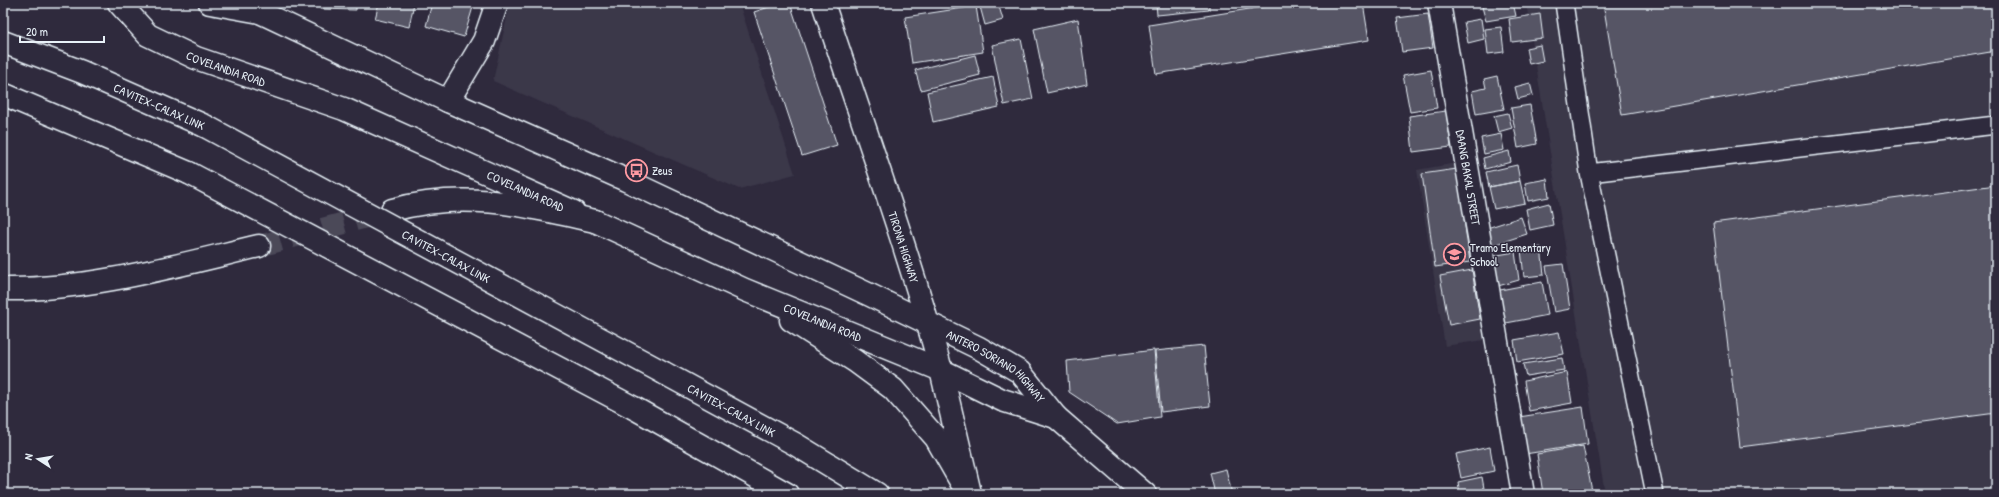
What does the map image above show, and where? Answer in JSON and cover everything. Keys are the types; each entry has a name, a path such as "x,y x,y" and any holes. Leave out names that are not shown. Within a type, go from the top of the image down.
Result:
{"main road":[{"name":"COVELANDIA ROAD","path":"119,3 148,35 196,58 344,109 493,174 745,290 941,370"},
{"path":"210,3 251,8 448,101 626,180 928,323"},
{"path":"448,101 484,41 497,3"},
{"name":"TIRONA HIGHWAY","path":"824,3 928,323 941,370 969,494"},
{"name":"DAANG BAKAL STREET","path":"1439,3 1523,494"},
{"name":"CAVITEX–CALAX LINK","path":"3,42 82,72 205,126 795,444 877,494"},
{"path":"3,94 189,173 634,408 787,494"},
{"path":"392,210 439,200 471,200 514,204 595,221"},
{"path":"3,289 48,287 90,282 259,246"},
{"path":"745,290 855,360 893,389 936,438 969,494"},
{"name":"ANTERO SORIANO HIGHWAY","path":"928,323 1020,372 1056,417 1145,494"},
{"name":"ANTERO SORIANO HIGHWAY","path":"941,370 1002,400 1056,417"}],"lane":[{"path":"1564,3 1589,173 1655,494"},
{"path":"1589,173 1996,125"}],"shaded area":[{"path":"510,3 739,3 795,174 739,189 493,81"},
{"path":"1526,3 1996,3 1996,494 1605,494"},
{"name":"Tramo Elementary School","path":"1462,162 1491,339 1445,346 1417,170"}],"building":[{"path":"320,3 356,3 356,10 320,9"},
{"path":"379,3 414,3 409,27 375,19"},
{"path":"432,3 460,3 473,7 464,37 426,26"},
{"path":"781,3 790,3 837,145 802,156 754,12"},
{"path":"979,3 998,3 1003,20 985,25"},
{"path":"1156,3 1209,3 1209,10 1157,15"},
{"path":"1287,3 1363,3 1369,40 1156,74 1149,25"},
{"path":"1490,3 1513,3 1516,16 1486,21 1482,7"},
{"path":"1603,3 1996,3 1996,51 1622,115"},
{"path":"976,6 983,52 912,63 905,17"},
{"path":"1428,14 1433,48 1402,52 1397,18"},
{"path":"1540,14 1543,38 1512,42 1509,19"},
{"path":"1078,19 1087,84 1047,93 1034,29"},
{"path":"1481,19 1484,39 1468,43 1464,22"},
{"path":"1501,27 1504,52 1488,54 1485,29"},
{"path":"1021,39 1033,99 1004,105 992,45"},
{"path":"1540,45 1543,61 1529,64 1526,48"},
{"path":"975,55 980,75 921,90 915,70"},
{"path":"1431,70 1437,108 1410,112 1403,75"},
{"path":"1497,76 1504,109 1476,114 1472,91 1486,88 1484,79"},
{"path":"993,77 999,107 933,122 927,92"},
{"path":"1530,83 1533,95 1518,99 1515,87"},
{"path":"1530,105 1537,144 1518,148 1511,108"},
{"path":"1446,111 1451,147 1413,152 1409,116"},
{"path":"1508,113 1512,128 1498,132 1494,116"},
{"path":"1501,134 1504,150 1484,154 1481,138"},
{"path":"1509,151 1511,162 1485,169 1483,158"},
{"path":"1517,165 1520,181 1489,187 1486,172"},
{"path":"1457,169 1470,262 1435,267 1422,174"},
{"path":"1547,179 1549,197 1528,201 1525,183"},
{"path":"1520,181 1525,203 1494,209 1489,187"},
{"path":"1996,185 1996,413 1740,447 1713,223"},
{"path":"1549,203 1553,225 1530,230 1526,209"},
{"path":"1521,217 1527,234 1490,246 1484,229"},
{"path":"1541,247 1544,275 1524,277 1521,250"},
{"path":"1515,252 1519,280 1498,286 1492,256"},
{"path":"1563,264 1570,309 1554,312 1546,266"},
{"path":"1472,270 1480,319 1449,325 1440,276"},
{"path":"1542,282 1548,315 1501,324 1495,291"},
{"path":"1559,332 1564,354 1517,362 1514,340"},
{"path":"1204,346 1210,406 1161,412 1155,351"},
{"path":"1154,350 1160,417 1117,424 1069,392 1067,361"},
{"path":"1562,358 1564,370 1526,376 1523,364"},
{"path":"1567,372 1572,403 1529,411 1524,381"},
{"path":"1583,407 1588,444 1525,454 1519,417"},
{"path":"1583,446 1592,491 1573,494 1543,494 1537,454"},
{"path":"1490,447 1494,471 1461,478 1456,454"},
{"path":"1226,469 1232,494 1215,494 1210,473"},
{"path":"1482,477 1485,494 1460,494 1458,482"}],"tunnel":[{"path":"259,246 385,212"}],"place":[{"name":"Zeus","path":"636,170"},
{"name":"Tramo Elementary School","path":"1454,254"}]}
